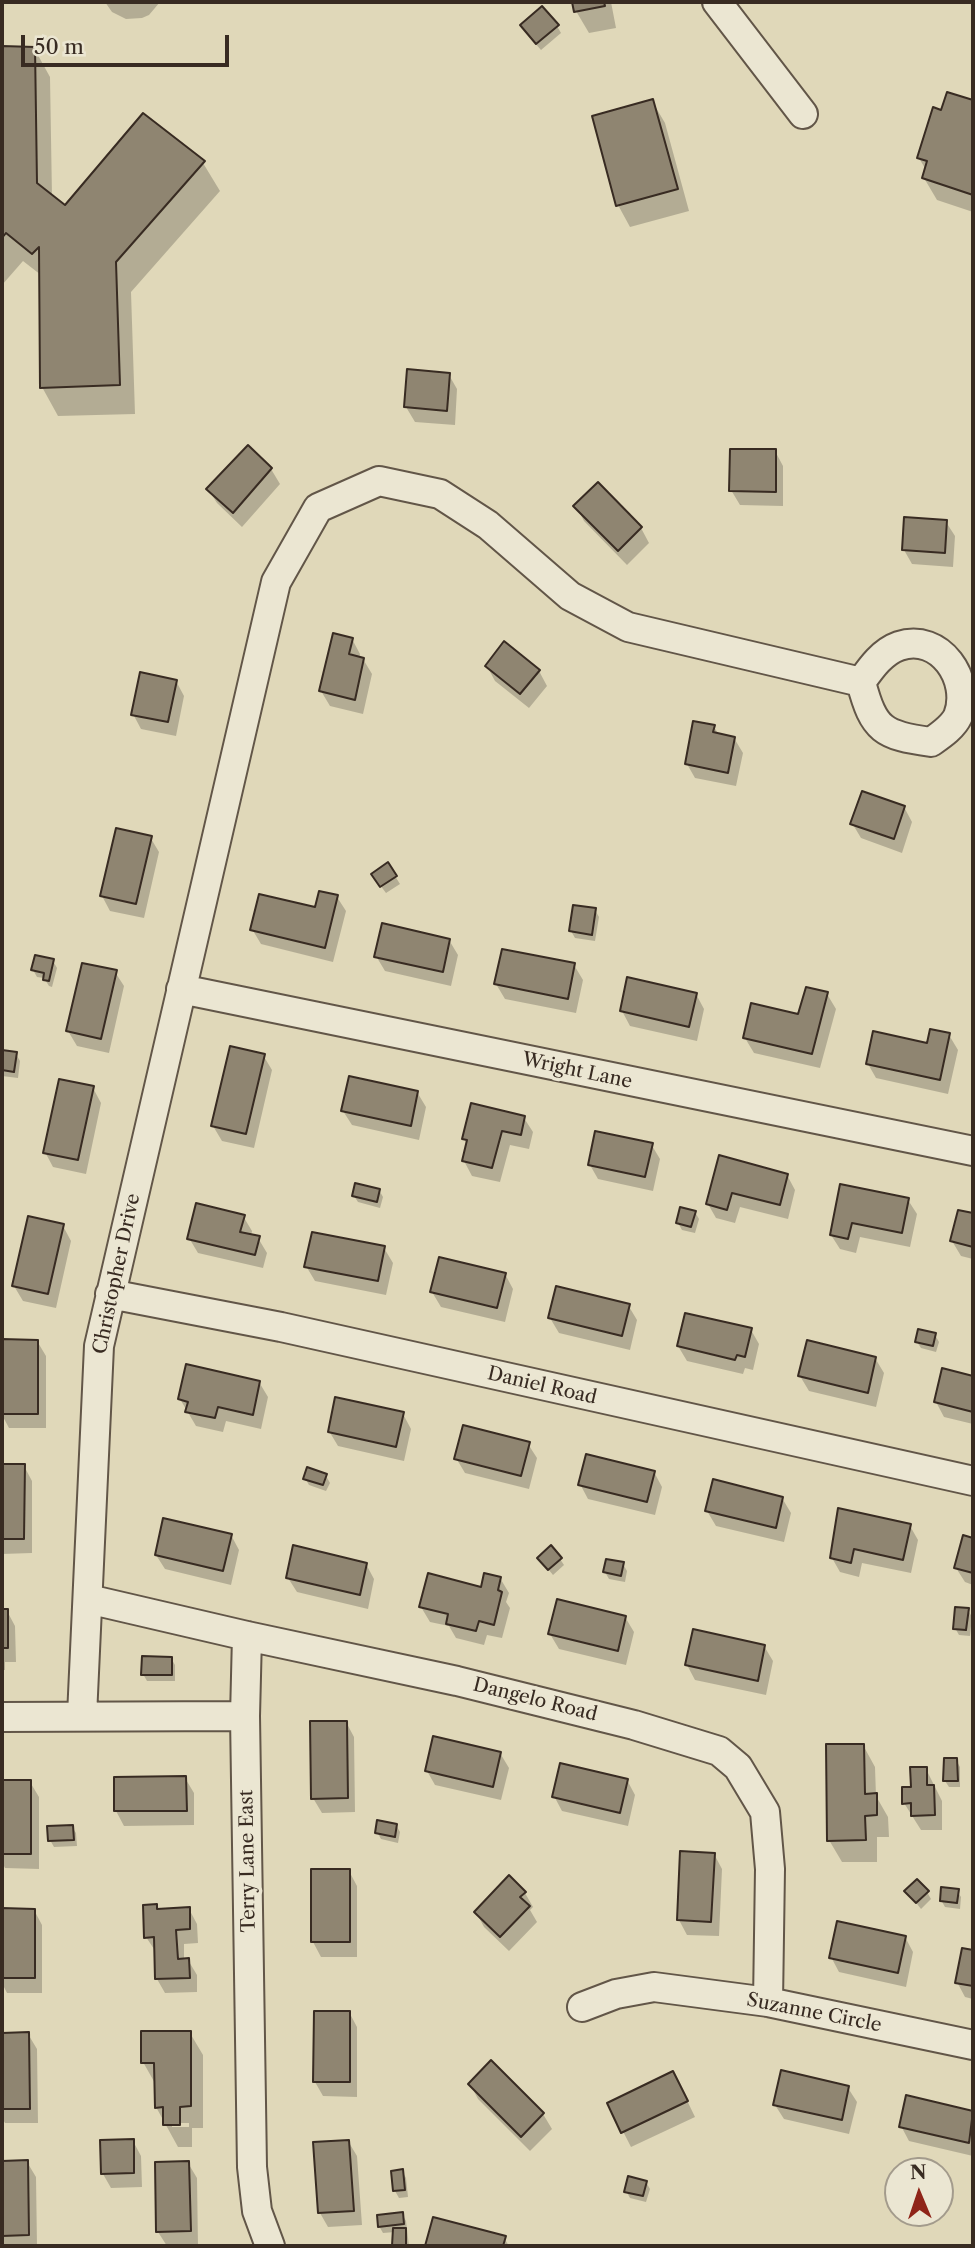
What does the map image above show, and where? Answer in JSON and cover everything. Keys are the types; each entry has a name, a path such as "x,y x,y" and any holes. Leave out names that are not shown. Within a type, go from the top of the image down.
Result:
{"street":[{"path":"717,2 803,114"},
{"name":"Christopher Drive","path":"82,1716 99,1346 276,582 318,508 379,481 440,494 488,525 570,596 628,626 861,682"},
{"name":"Wright Lane","path":"181,989 973,1151"},
{"name":"Daniel Road","path":"110,1294 281,1327 973,1481"},
{"name":"Dangelo Road","path":"88,1599 457,1681 634,1725 719,1751 738,1767 765,1812 770,1869 768,2002"},
{"name":"Terry Lane East","path":"247,1636 245,1716 252,2167 257,2211 270,2246"},
{"path":"2,1717 245,1716"},
{"name":"Suzanne Circle","path":"582,2007 616,1994 654,1987 768,2002 973,2045"}],"building":[{"path":"572,2 604,2 605,6 574,12"},
{"path":"542,6 559,25 536,44 520,25"},
{"path":"2,46 35,47 37,183 65,205 143,113 205,161 116,262 120,385 40,388 39,247 32,254 6,233 2,238"},
{"path":"947,92 973,100 973,195 922,178 927,161 917,158 933,107 941,110"},
{"path":"653,99 678,189 616,206 592,116"},
{"path":"407,369 450,373 447,411 404,407"},
{"path":"248,445 272,468 233,513 206,489"},
{"path":"730,449 776,449 776,492 729,491"},
{"path":"598,482 642,527 618,551 573,506"},
{"path":"904,517 947,520 945,553 902,550"},
{"path":"333,633 353,638 349,654 364,658 355,700 319,691"},
{"path":"504,641 540,670 520,694 485,666"},
{"path":"140,672 177,680 168,722 131,715"},
{"path":"693,721 715,725 713,732 735,737 728,773 685,764"},
{"path":"862,791 905,806 894,839 850,824"},
{"path":"116,828 152,836 136,904 100,896"},
{"path":"388,862 397,876 380,887 371,874"},
{"path":"319,891 338,895 325,948 250,930 259,894 315,907"},
{"path":"573,905 596,908 592,935 569,931"},
{"path":"382,923 450,939 443,972 374,957"},
{"path":"502,949 575,963 568,999 494,984"},
{"path":"35,955 54,959 49,981 43,980 44,973 31,970"},
{"path":"82,963 117,970 101,1039 66,1031"},
{"path":"627,977 697,993 689,1027 620,1011"},
{"path":"806,987 828,992 812,1054 743,1038 751,1003 798,1014"},
{"path":"930,1029 950,1033 940,1080 866,1064 873,1031 927,1043"},
{"path":"230,1046 265,1054 246,1134 211,1126"},
{"path":"2,1050 17,1052 14,1072 2,1070"},
{"path":"349,1076 418,1091 411,1126 341,1111"},
{"path":"59,1079 94,1086 78,1160 43,1153"},
{"path":"471,1103 525,1116 521,1135 502,1131 492,1168 462,1161 467,1140 462,1139"},
{"path":"595,1131 653,1143 645,1177 588,1165"},
{"path":"719,1155 788,1174 780,1205 732,1193 727,1210 706,1204"},
{"path":"355,1183 380,1189 377,1202 352,1196"},
{"path":"840,1184 909,1198 902,1233 852,1223 848,1239 830,1235"},
{"path":"196,1203 245,1215 240,1232 260,1236 255,1255 187,1239"},
{"path":"680,1207 696,1211 691,1227 676,1223"},
{"path":"958,1210 973,1213 973,1247 950,1241"},
{"path":"28,1216 64,1224 48,1294 12,1286"},
{"path":"312,1232 385,1246 378,1281 304,1267"},
{"path":"439,1257 506,1273 497,1308 430,1292"},
{"path":"556,1286 630,1304 622,1336 548,1318"},
{"path":"685,1313 752,1328 745,1357 737,1355 735,1360 677,1346"},
{"path":"918,1329 936,1333 933,1346 915,1342"},
{"path":"2,1339 38,1340 38,1414 2,1414"},
{"path":"807,1340 876,1357 868,1393 798,1376"},
{"path":"186,1364 260,1381 253,1415 218,1407 215,1418 185,1412 188,1402 178,1399"},
{"path":"942,1368 973,1376 973,1412 934,1402"},
{"path":"335,1397 404,1412 396,1447 328,1432"},
{"path":"463,1425 530,1442 521,1476 454,1459"},
{"path":"586,1454 655,1471 647,1502 578,1485"},
{"path":"2,1464 25,1464 24,1539 2,1539"},
{"path":"307,1467 327,1474 323,1485 303,1479"},
{"path":"713,1479 783,1497 776,1528 705,1511"},
{"path":"838,1508 911,1524 903,1560 854,1549 851,1563 830,1558"},
{"path":"163,1518 232,1534 223,1571 155,1555"},
{"path":"963,1535 973,1538 973,1573 954,1568"},
{"path":"293,1545 367,1563 360,1595 286,1578"},
{"path":"551,1545 562,1558 548,1570 537,1558"},
{"path":"606,1559 624,1562 621,1576 603,1572"},
{"path":"428,1573 481,1587 484,1573 501,1577 498,1590 502,1592 494,1625 479,1621 476,1631 446,1624 448,1614 419,1607"},
{"path":"557,1599 626,1616 618,1651 548,1634"},
{"path":"955,1607 969,1608 966,1630 953,1629"},
{"path":"2,1609 8,1609 8,1648 2,1648"},
{"path":"693,1629 765,1645 758,1681 685,1665"},
{"path":"142,1656 172,1657 172,1675 141,1675"},
{"path":"310,1721 347,1721 348,1798 311,1799"},
{"path":"433,1736 501,1752 493,1787 425,1771"},
{"path":"826,1744 864,1744 865,1794 877,1793 877,1815 865,1816 866,1840 827,1841"},
{"path":"944,1758 957,1758 958,1781 943,1781"},
{"path":"560,1763 628,1779 620,1813 552,1797"},
{"path":"910,1767 927,1767 927,1785 934,1785 935,1815 911,1816 911,1803 902,1804 902,1787 911,1787"},
{"path":"186,1776 187,1811 114,1811 114,1777"},
{"path":"2,1780 31,1780 31,1854 2,1854"},
{"path":"377,1820 397,1824 395,1837 375,1833"},
{"path":"73,1825 74,1840 48,1841 47,1826"},
{"path":"680,1851 715,1853 711,1922 677,1920"},
{"path":"311,1869 350,1869 350,1942 311,1942"},
{"path":"509,1875 526,1892 520,1897 530,1906 500,1937 474,1912"},
{"path":"917,1879 929,1891 916,1903 904,1891"},
{"path":"941,1887 959,1889 957,1903 940,1901"},
{"path":"157,1904 157,1909 190,1907 190,1929 176,1930 178,1959 189,1958 190,1978 155,1979 154,1937 144,1938 143,1905"},
{"path":"2,1908 35,1909 35,1978 2,1978"},
{"path":"837,1921 906,1936 898,1973 829,1958"},
{"path":"962,1948 973,1950 973,1986 955,1983"},
{"path":"314,2011 350,2011 350,2082 313,2082"},
{"path":"141,2031 191,2031 191,2106 180,2107 180,2125 163,2125 163,2107 155,2108 154,2063 141,2063"},
{"path":"29,2032 30,2109 2,2109 2,2033"},
{"path":"491,2060 544,2113 521,2137 468,2084"},
{"path":"781,2070 849,2086 842,2120 773,2105"},
{"path":"673,2071 688,2101 621,2133 607,2103"},
{"path":"906,2095 973,2111 969,2143 899,2127"},
{"path":"134,2139 134,2173 101,2174 100,2140"},
{"path":"349,2140 354,2211 318,2213 313,2142"},
{"path":"28,2160 29,2235 2,2236 2,2161"},
{"path":"189,2161 191,2231 156,2232 155,2162"},
{"path":"403,2169 405,2190 393,2191 391,2171"},
{"path":"628,2176 647,2181 643,2196 624,2192"},
{"path":"403,2212 404,2224 378,2227 377,2215"},
{"path":"433,2217 506,2236 503,2246 425,2246"},
{"path":"393,2228 406,2228 406,2246 392,2246"}]}
